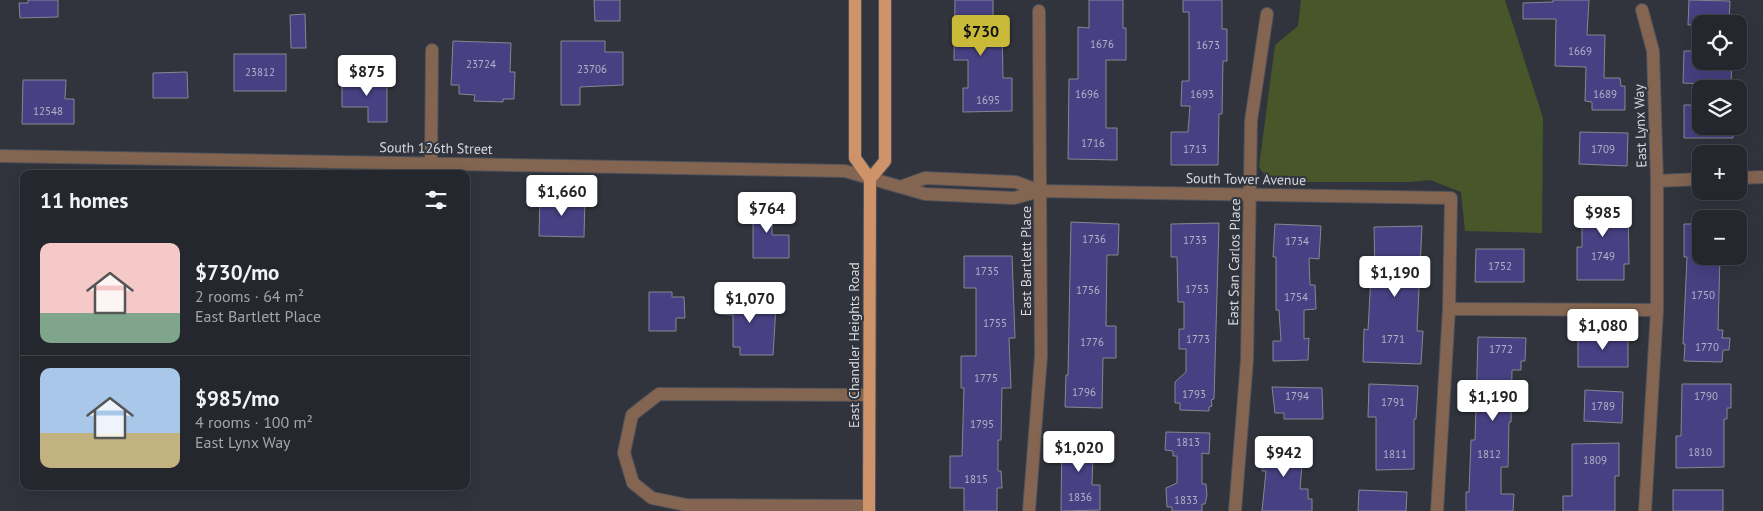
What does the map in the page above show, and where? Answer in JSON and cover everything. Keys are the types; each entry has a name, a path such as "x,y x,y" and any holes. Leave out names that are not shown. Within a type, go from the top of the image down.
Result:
{"main road":[{"path":"855,0 855,158 870,179 884,161 885,0"},
{"name":"East Chandler Heights Road","path":"869,508 870,179"}],"street":[{"name":"East Lynx Way","path":"1642,10 1653,51 1657,181 1657,310 1645,511"},
{"name":"East Bartlett Place","path":"1029,511 1041,356 1039,11"},
{"name":"East San Carlos Place","path":"1236,511 1247,360 1251,121 1267,14"},
{"path":"432,50 432,163"},
{"name":"South 126th Street","path":"0,156 845,170 870,179"},
{"path":"1747,178 1763,177"},
{"name":"South Tower Avenue","path":"870,179 903,186 925,178 1016,182 1040,191 1451,198 1450,309"},
{"path":"1657,181 1692,179"},
{"path":"1437,511 1450,309 1657,310"},
{"path":"868,395 659,394 632,415 624,453 633,484 652,498 686,505 869,508"}],"green space":[{"path":"1301,0 1505,0 1543,118 1542,233 1465,231 1461,192 1430,180 1410,182 1270,182 1259,167 1275,45 1298,26"}],"building":[{"path":"28,0 58,0 58,17 20,18 19,3 28,3"},
{"path":"594,0 620,0 620,21 595,21"},
{"path":"955,0 993,0 993,28 1002,28 1003,78 1012,78 1012,111 963,112 963,88 968,88 968,60 954,60"},
{"path":"1089,0 1123,0 1123,28 1126,28 1126,60 1106,60 1106,128 1117,128 1117,160 1068,159 1069,79 1078,79 1078,27 1089,28"},
{"path":"1183,0 1222,0 1222,29 1227,29 1227,61 1223,61 1222,114 1219,114 1218,165 1171,165 1171,132 1188,132 1190,106 1181,106 1182,81 1189,81 1189,12 1183,12"},
{"path":"1553,0 1589,0 1587,35 1605,35 1604,78 1620,78 1621,86 1625,86 1625,110 1592,110 1592,102 1585,101 1586,67 1555,66 1556,19 1523,19 1523,3 1553,2"},
{"path":"1689,0 1730,1 1729,15 1692,15 1692,25 1688,25"},
{"path":"305,14 306,48 291,48 290,15"},
{"path":"453,41 511,43 510,72 515,72 514,99 503,99 503,102 474,101 475,95 459,94 459,85 451,85"},
{"path":"561,41 605,41 605,52 623,52 623,85 580,87 580,105 561,105"},
{"path":"1684,51 1692,51 1692,70 1732,70 1731,80 1692,80 1692,83 1683,83"},
{"path":"234,54 286,54 286,91 234,91"},
{"path":"187,72 188,98 153,98 153,73"},
{"path":"355,79 387,79 387,122 368,122 368,107 342,107 342,81 355,81"},
{"path":"23,80 66,80 65,99 74,99 74,124 22,124"},
{"path":"1684,105 1692,105 1692,135 1733,135 1733,138 1684,138"},
{"path":"1580,132 1628,133 1627,166 1579,164"},
{"path":"540,197 585,198 584,237 539,236"},
{"path":"1578,197 1628,197 1629,264 1624,264 1624,280 1577,280 1577,247 1582,247 1582,221 1578,220"},
{"path":"753,202 772,202 772,235 789,235 789,258 753,258"},
{"path":"1071,222 1119,224 1118,255 1107,255 1106,326 1116,326 1116,358 1103,358 1102,408 1065,407 1066,375 1068,375"},
{"path":"1219,223 1214,399 1211,400 1212,406 1209,407 1209,411 1180,410 1180,403 1175,403 1175,382 1186,372 1186,349 1179,349 1179,329 1184,329 1184,302 1178,302 1177,257 1171,257 1171,224"},
{"path":"1275,224 1321,226 1319,259 1309,258 1310,285 1315,285 1316,309 1304,310 1304,339 1309,338 1308,360 1273,361 1273,341 1281,341 1279,310 1276,310 1276,257 1273,257"},
{"path":"1684,224 1692,224 1692,265 1720,265 1718,330 1723,330 1722,338 1730,338 1729,350 1723,350 1722,362 1684,361 1687,257 1684,257"},
{"path":"1422,226 1417,331 1423,331 1421,364 1363,362 1364,329 1368,330 1371,276 1375,276 1374,227"},
{"path":"1476,249 1524,249 1524,282 1475,282"},
{"path":"964,256 1012,256 1015,338 1009,338 1011,388 1002,388 1001,440 998,440 998,471 1001,471 1002,488 997,488 997,511 964,511 964,488 950,488 950,456 962,456 964,388 961,388 961,356 976,356 976,288 964,288"},
{"path":"649,292 672,292 672,297 684,297 685,318 676,318 676,331 649,331"},
{"path":"720,297 755,297 755,305 776,306 773,355 740,355 740,347 733,347 733,315 720,314 720,311 715,311 715,301"},
{"path":"1578,335 1628,335 1628,367 1578,367"},
{"path":"1478,337 1526,338 1525,361 1521,361 1521,370 1512,370 1508,467 1501,467 1501,494 1514,494 1513,511 1466,511 1466,492 1469,492 1471,440 1475,440"},
{"path":"1369,384 1418,386 1416,419 1414,419 1414,469 1376,470 1376,417 1368,417"},
{"path":"1682,384 1731,384 1731,408 1727,408 1727,419 1724,419 1724,467 1676,468 1676,436 1681,436"},
{"path":"1272,387 1322,388 1323,419 1284,419 1284,413 1275,413"},
{"path":"1585,390 1623,392 1622,423 1584,421"},
{"path":"1166,432 1210,433 1209,454 1202,453 1202,484 1206,484 1207,495 1205,504 1202,504 1202,511 1172,511 1172,507 1167,507 1166,488 1177,483 1177,456 1173,456 1173,451 1165,450"},
{"path":"1062,433 1100,435 1100,456 1093,455 1092,485 1100,485 1100,510 1061,511"},
{"path":"1272,439 1297,442 1296,452 1303,453 1300,489 1308,489 1308,499 1312,499 1312,511 1262,511 1266,471 1262,471 1265,441 1271,442"},
{"path":"1619,443 1619,476 1615,476 1615,511 1563,511 1563,496 1572,496 1572,444"},
{"path":"1359,490 1407,492 1406,511 1358,511"},
{"path":"1673,490 1723,490 1723,511 1673,511"}]}
